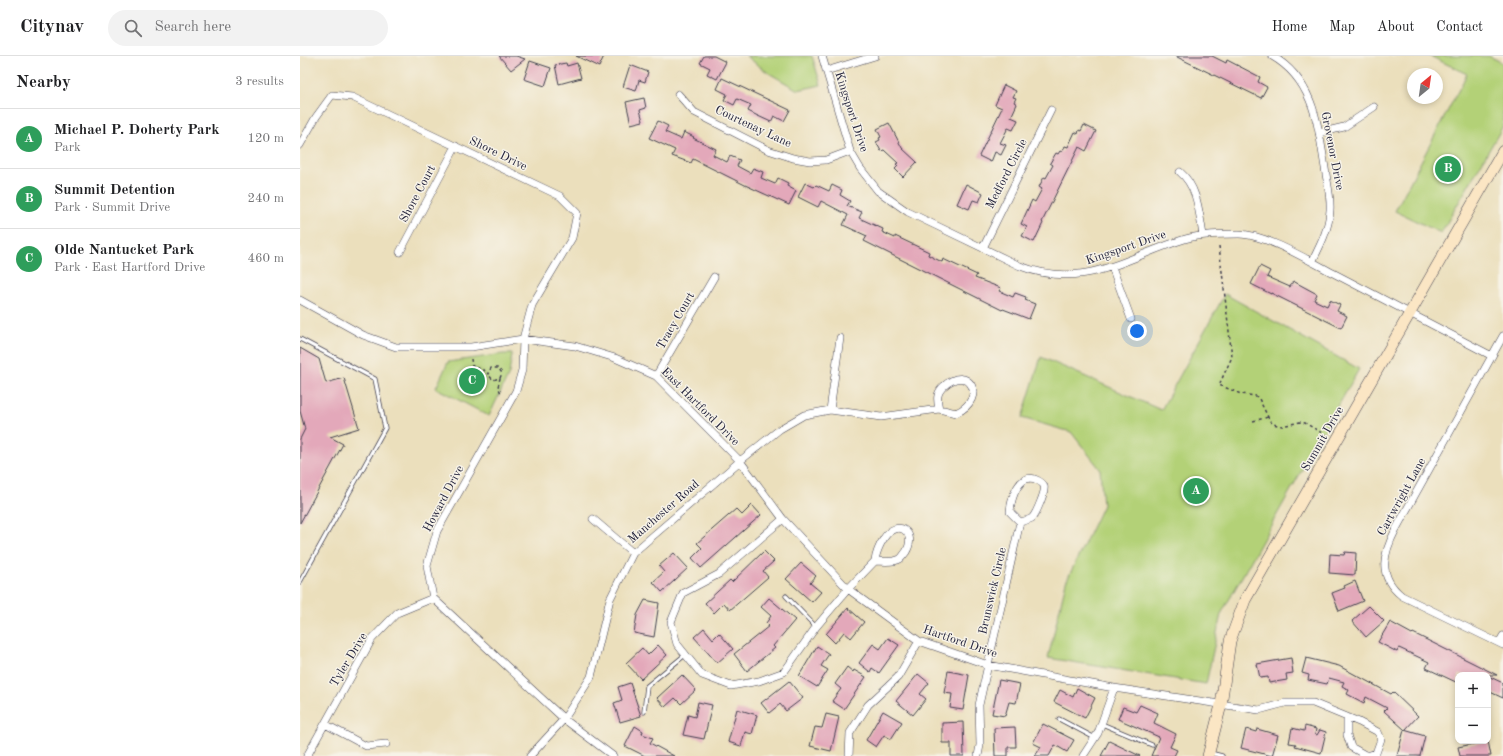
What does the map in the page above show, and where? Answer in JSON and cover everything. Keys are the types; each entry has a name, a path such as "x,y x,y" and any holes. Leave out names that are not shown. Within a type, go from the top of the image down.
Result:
{"street":[{"name":"Kingsport Drive","path":"822,56 850,151 860,168 878,191 908,212 1020,266 1049,274 1073,276 1093,273 1186,239 1203,235 1241,234 1258,237 1312,262 1492,356"},
{"path":"826,70 875,56"},
{"name":"Grovenor Drive","path":"1272,56 1286,66 1305,88 1316,119 1319,133 1331,210 1326,230 1312,262"},
{"name":"Courtenay Lane","path":"678,94 694,112 768,150 793,158 810,161 826,160 850,151"},
{"name":"Shore Drive","path":"300,146 316,117 332,95 352,97 560,196 576,213 572,238 532,305 523,339"},
{"path":"1319,133 1344,127 1374,108"},
{"name":"Medford Circle","path":"983,248 1051,110"},
{"name":"Shore Court","path":"400,252 456,146"},
{"name":"Summit Drive","path":"1208,754 1221,705 1230,641 1245,600 1503,151"},
{"path":"1180,172 1188,179 1195,194 1203,235"},
{"path":"1112,267 1131,319"},
{"name":"Tracy Court","path":"656,376 714,277"},
{"name":"East Hartford Drive","path":"300,300 363,335 396,347 471,347 523,339 575,346 615,358 656,376 740,461"},
{"name":"Cartwright Lane","path":"1501,644 1402,596 1389,583 1386,574 1385,555 1388,544 1396,528 1503,336"},
{"path":"830,410 840,338"},
{"name":"Howard Drive","path":"432,598 427,566 437,531 516,391 522,370 523,339"},
{"path":"956,378 963,379 970,383 974,389 973,396 969,404 962,411 956,414 939,409 937,401 938,393 949,381 956,378"},
{"name":"Manchester Road","path":"530,756 564,719 591,677 610,599 633,553 740,461 780,428 804,415 830,410 881,417 939,409"},
{"name":"Hartford Drive","path":"740,461 783,519 848,589 919,641 988,665 1114,688 1221,705 1259,710 1285,703 1313,703 1347,717 1378,732 1381,739 1380,746 1376,753 1367,756 1351,747 1346,735 1347,717"},
{"path":"1033,478 1041,482 1044,486 1044,490 1036,514 1032,518 1020,522 1010,512 1011,506 1018,485 1022,480 1033,478"},
{"path":"593,519 633,553"},
{"path":"783,519 719,574 683,593 672,622 677,644 702,675 731,686 759,681 784,672 816,627 848,589 875,561 878,546 888,532 894,528 906,531 910,542 901,559 894,561 875,561"},
{"name":"Brunswick Circle","path":"978,756 980,745 979,705 1020,522"},
{"path":"432,598 564,719 613,756"},
{"name":"Tyler Drive","path":"307,756 372,640 397,613 432,598"},
{"path":"1501,644 1503,636"},
{"path":"849,756 850,733 868,705 898,677 919,641"},
{"path":"1083,756 1102,724 1114,688"},
{"path":"325,724 366,746 386,744"}],"lane":[{"path":"300,339 375,379 386,428 300,582"},
{"path":"786,596 816,627"},
{"path":"644,712 647,686 685,655"},
{"path":"1058,719 1095,738"},
{"path":"1102,724 1152,745"},
{"path":"1208,754 1222,756"}],"path":[{"path":"1219,246 1232,357 1219,385 1241,394 1256,396 1273,424 1278,426 1300,422 1305,423 1327,436"},
{"path":"471,359 472,366 486,371 493,380 500,378"},
{"path":"488,374 491,368 498,368 502,373 498,387 501,393"},
{"path":"1253,421 1268,417"}],"green space":[{"path":"746,56 812,56 821,85 798,90 767,72"},
{"path":"1430,56 1489,56 1503,63 1503,126 1441,233 1395,211 1467,74"},
{"path":"1225,294 1359,369 1221,614 1206,684 1048,658 1066,582 1103,505 1100,469 1071,432 1022,418 1041,357 1161,410"},
{"path":"512,354 509,374 489,416 436,388 448,362"}],"building":[{"path":"499,56 516,56 525,59 511,70"},
{"path":"576,56 604,56 599,67"},
{"path":"704,56 714,56 726,62 717,79 707,74 710,68 700,63"},
{"path":"1175,56 1212,56 1226,63 1227,60 1260,77 1258,82 1267,87 1261,98"},
{"path":"530,61 551,68 545,86 524,79"},
{"path":"566,63 567,66 577,63 581,78 559,84 555,65"},
{"path":"630,65 648,72 645,82 639,80 636,91 623,87"},
{"path":"722,78 790,110 784,121 774,116 771,122 758,116 748,111 751,105 737,99 734,105 724,100 727,94 717,89"},
{"path":"1004,85 1016,91 1013,97 1016,98 1014,102 1017,104 1011,117 1018,120 1013,130 1008,128 1000,143 1006,145 1001,155 995,152 991,162 979,156 1002,108 995,105"},
{"path":"644,98 646,108 640,110 643,121 631,124 626,102"},
{"path":"658,121 668,126 665,132 681,139 684,132 716,149 713,155 727,162 730,156 740,160 737,166 750,173 753,168 763,172 761,178 775,184 778,178 788,183 787,186 796,191 789,205 693,159 691,163 672,156 675,150 649,138"},
{"path":"889,123 902,148 917,162 903,177 895,169 898,166 896,164 898,163 884,150 881,151 876,142 880,140 879,138 881,137 877,129"},
{"path":"1084,125 1096,131 1086,151 1079,147 1042,222 1043,223 1034,242 1022,236 1027,227 1021,224 1032,200 1035,202 1042,189 1039,187 1053,165 1050,163 1056,153 1058,154 1060,151 1062,152 1065,146 1068,147 1075,132 1078,134 1079,130 1081,131"},
{"path":"805,183 814,187 816,185 829,191 832,185 842,190 840,195 850,201 847,206 862,212 859,218 883,229 882,232 895,238 895,236 929,252 928,255 942,262 943,259 977,275 975,278 1001,288 999,291 1013,297 1015,293 1026,297 1025,300 1035,304 1029,319 1003,309 1002,310 864,241 867,236 843,225 848,215 821,201 818,207 798,197"},
{"path":"966,184 983,193 979,202 973,200 969,209 957,204"},
{"path":"1260,266 1270,271 1267,277 1290,287 1293,281 1317,294 1314,300 1327,306 1330,300 1340,305 1337,311 1347,316 1341,328 1251,284"},
{"path":"300,348 319,359 326,383 344,378 359,428 330,437 343,444 300,523 300,439 305,429 300,411"},
{"path":"752,505 761,515 701,568 692,558 702,548 697,543 736,509 742,515"},
{"path":"764,551 774,561 763,571 768,577 730,610 724,603 714,613 705,603 730,580 732,582"},
{"path":"1345,552 1356,553 1355,575 1329,573 1330,554 1344,555"},
{"path":"674,553 688,568 662,592 653,582 664,572 659,566"},
{"path":"801,563 816,576 810,583 821,592 812,602 786,579"},
{"path":"1355,581 1363,601 1339,611 1332,593 1345,588 1344,586"},
{"path":"769,598 795,620 773,646 775,648 747,671 734,654 769,626 766,623 771,616 761,607"},
{"path":"645,600 659,603 654,637 634,633 637,615"},
{"path":"1369,606 1384,621 1366,637 1352,621"},
{"path":"848,608 864,622 851,638 844,632 835,643 826,634"},
{"path":"1390,622 1491,672 1455,672 1455,682 1426,668 1429,662 1399,648 1397,652 1378,642"},
{"path":"704,628 713,639 719,633 733,649 717,663 694,637"},
{"path":"888,638 899,645 879,673 872,668 870,672 859,663 873,644 880,649"},
{"path":"658,645 667,655 641,679 626,663 642,648 648,655"},
{"path":"817,646 829,654 821,666 828,670 817,687 799,676"},
{"path":"1291,658 1293,673 1286,674 1287,680 1269,683 1268,677 1260,678 1257,664"},
{"path":"1306,658 1339,666 1391,694 1393,692 1418,716 1405,730 1384,711 1387,708 1366,697 1364,703 1347,694 1349,690 1342,686 1344,682 1329,678 1327,684 1308,680 1309,675 1302,673"},
{"path":"847,667 853,672 854,670 866,677 844,709 832,701 841,689 835,684"},
{"path":"948,671 969,675 963,710 950,708 952,694 944,693"},
{"path":"918,674 929,683 920,694 926,699 913,715 896,701"},
{"path":"682,675 696,690 681,704 675,698 665,707 657,698"},
{"path":"1491,677 1503,683 1503,698 1491,692"},
{"path":"999,680 1020,684 1016,703 1009,702 1005,716 992,714"},
{"path":"789,681 803,698 786,711 780,704 769,713 761,703"},
{"path":"630,683 641,716 620,722 614,703 622,700 618,687"},
{"path":"1077,688 1095,698 1085,718 1054,702 1060,690 1073,697"},
{"path":"698,702 712,705 704,739 683,735 688,715 695,717"},
{"path":"1140,705 1158,713 1154,723 1176,734 1170,747 1177,750 1174,756 1151,756 1159,737 1118,719 1123,707 1136,712"},
{"path":"737,709 757,715 752,734 745,732 741,746 728,742"},
{"path":"883,711 902,722 891,739 884,735 876,747 866,740"},
{"path":"826,714 839,717 831,751 810,746 815,727 822,728"},
{"path":"963,722 964,756 951,756 951,743 942,743 942,723"},
{"path":"1043,724 1074,740 1067,752 1055,745 1049,756 1035,756 1041,747 1033,743"},
{"path":"635,726 643,731 642,734 653,738 650,743 674,756 645,756 625,746"},
{"path":"1305,726 1316,729 1315,734 1317,735 1320,730 1326,732 1321,753 1289,743 1292,728 1304,731"},
{"path":"1015,727 1016,747 1008,747 1008,756 995,756 994,728"},
{"path":"1246,729 1256,732 1257,729 1278,735 1272,756 1241,748"},
{"path":"1404,730 1425,736 1420,756 1397,756"},
{"path":"1109,741 1140,756 1101,756"},
{"path":"1473,744 1489,744 1491,756 1460,756 1458,747"}],"place":[{"name":"Summit Detention","path":"1448,169"},
{"name":"Olde Nantucket Park","path":"472,381"},
{"name":"Michael P. Doherty Park","path":"1196,491"}]}
